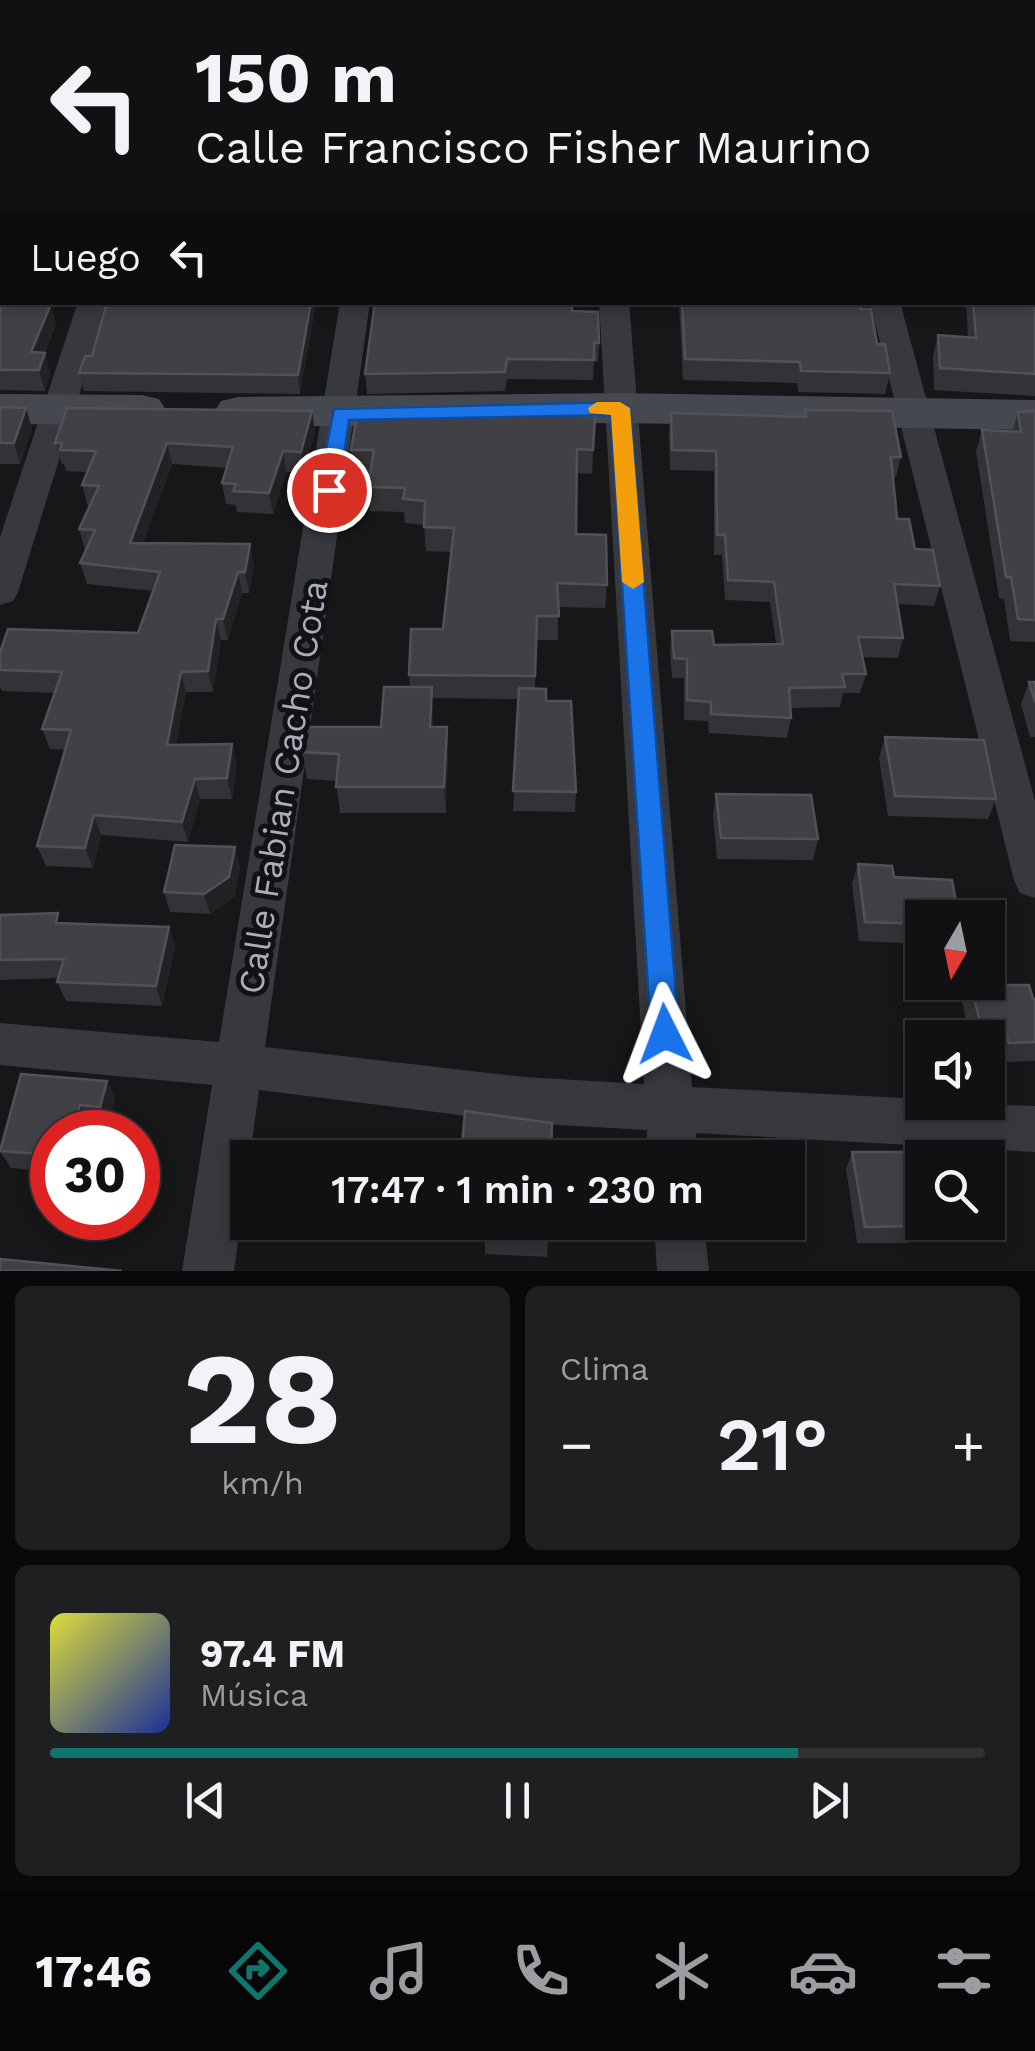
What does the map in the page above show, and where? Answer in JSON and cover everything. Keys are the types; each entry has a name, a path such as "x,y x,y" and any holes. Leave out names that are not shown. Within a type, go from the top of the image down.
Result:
{"street":[{"path":"0,592 92,305"},
{"name":"Calle Fabian Cacho Cota","path":"208,1271 355,305"},
{"path":"614,305 672,1140"},
{"path":"886,305 1035,880"},
{"path":"0,408 340,414 620,408 1035,415"},
{"path":"0,1044 240,1066 524,1100 1035,1129"},
{"path":"680,1240 683,1271"}],"building":[{"path":"0,305 51,305 31,352 45,353 39,370 0,370"},
{"path":"310,305 298,375 79,373 85,356 92,356 106,306"},
{"path":"375,305 572,305 572,311 598,312 599,343 594,342 594,360 507,359 505,372 365,374"},
{"path":"682,305 860,305 861,309 871,309 877,344 885,344 890,373 801,371 800,362 685,359"},
{"path":"973,305 1035,305 1035,374 940,368 938,335 976,338"},
{"path":"500,405 498,414 595,416 593,450 577,449 576,534 606,535 607,585 557,583 559,616 537,616 535,676 409,675 411,629 443,629 454,528 424,527 425,501 403,499 405,488 368,487 374,450 351,450 358,408"},
{"path":"0,407 26,408 14,443 0,443"},
{"path":"67,408 312,411 301,452 283,451 269,493 233,491 236,484 222,483 233,447 167,443 130,543 250,544 245,572 238,572 223,619 216,619 208,671 181,672 167,745 232,744 227,778 195,779 182,822 94,815 85,848 37,846 71,730 42,729 62,672 0,670 0,652 8,629 138,633 160,572 80,563 95,530 79,529 99,486 82,485 96,451 60,450 62,443 55,443"},
{"path":"805,410 892,411 901,457 891,457 897,519 909,519 915,549 933,550 940,586 894,584 903,638 858,637 866,674 842,674 845,687 789,688 791,718 711,714 711,702 687,700 687,659 674,658 672,631 712,631 714,645 783,644 774,582 728,580 725,535 717,535 716,451 672,450 671,413 806,417"},
{"path":"1035,411 1035,620 1018,619 1011,577 1006,577 982,430 1021,432 1018,412"},
{"path":"384,687 432,687 430,727 447,727 444,787 336,787 339,754 302,752 306,727 381,727"},
{"path":"519,688 546,689 546,701 571,701 576,792 513,791"},
{"path":"885,737 984,740 996,799 895,796"},
{"path":"716,794 811,795 818,839 721,838"},
{"path":"175,845 235,847 229,877 204,894 164,892"},
{"path":"858,864 892,866 894,877 952,880 956,900 905,900 905,923 865,922"},
{"path":"58,913 56,923 169,927 156,986 57,982 64,959 0,960 0,915"},
{"path":"1005,985 1029,985 1035,999 1035,1042 1009,1043 1005,1020 980,1020 974,1000 1005,1000"},
{"path":"21,1074 107,1081 100,1107 30,1110 30,1153 0,1151"},
{"path":"465,1111 552,1123 552,1140 463,1140"},
{"path":"852,1152 904,1152 905,1226 865,1227"},
{"path":"0,1259 122,1271 0,1271"}],"slow traffic":[{"path":"597,408 620,408 633,582"}],"route":[{"path":"329,490 340,414 620,408 665,1034"}]}
